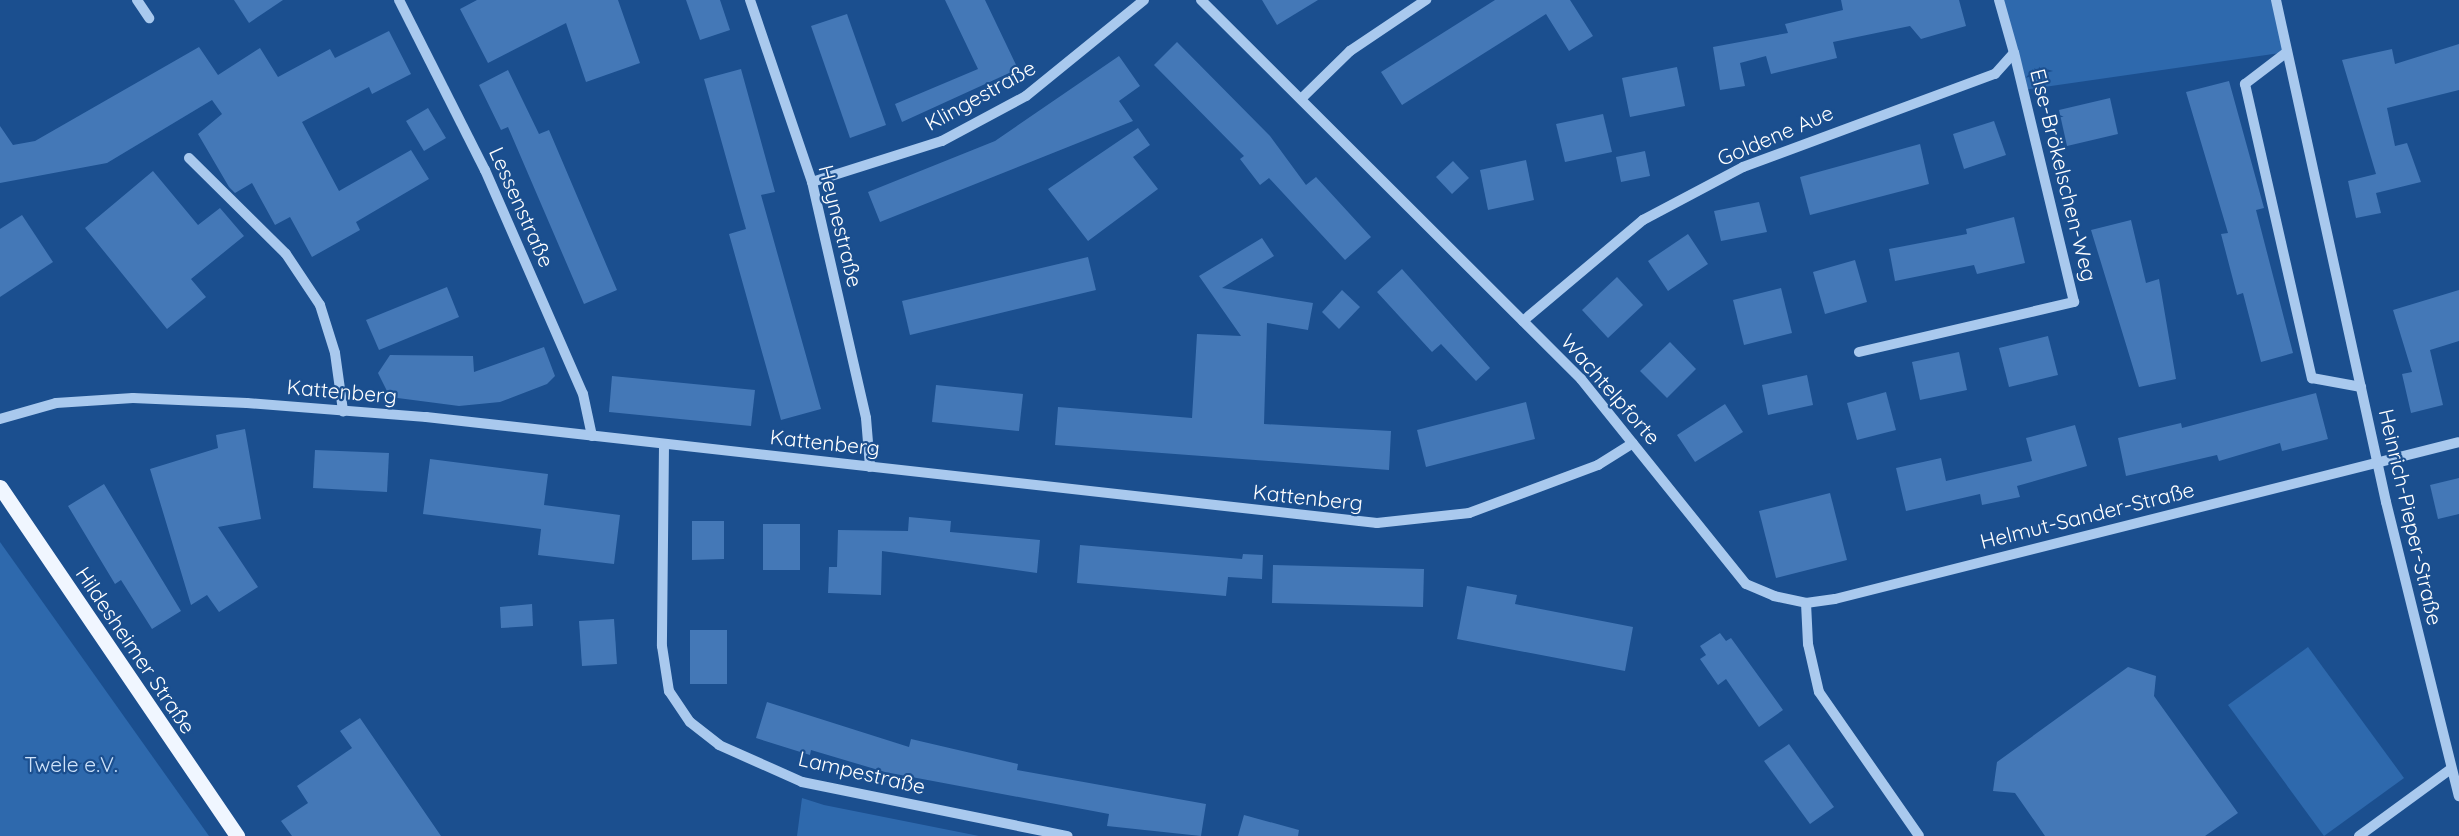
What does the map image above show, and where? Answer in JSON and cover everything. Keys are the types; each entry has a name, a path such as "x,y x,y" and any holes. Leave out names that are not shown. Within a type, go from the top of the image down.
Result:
{"main road":[{"name":"Hildesheimer Straße","path":"0,487 237,836"}],"street":[{"path":"137,0 149,18"},
{"name":"Lessenstraße","path":"399,0 485,170 583,394 592,435"},
{"name":"Heynestraße","path":"750,0 812,182 866,418 870,467"},
{"name":"Klingestraße","path":"812,182 942,141 1026,96 1144,0"},
{"name":"Wachtelpforte","path":"1201,0 1303,97 1581,379 1746,584 1806,603"},
{"path":"1303,97 1350,51 1426,0"},
{"path":"1999,0 2014,52"},
{"name":"Heinrich-Pieper-Straße","path":"2276,0 2377,464 2459,796"},
{"name":"Goldene Aue","path":"1523,321 1643,220 1743,167 1995,74 2014,52"},
{"name":"Else-Brökelschen-Weg","path":"1859,352 2074,302 2014,52"},
{"name":"Heinrich-Pieper-Straße","path":"2287,52 2245,84 2312,378 2361,387"},
{"path":"189,158 286,254 320,305 335,353 343,411"},
{"name":"Kattenberg","path":"0,419 56,404 133,398 343,411 592,435 664,445 1377,524 1469,513 1587,470 1633,443"},
{"name":"Helmut-Sander-Straße","path":"1806,603 2459,442"},
{"name":"Lampestraße","path":"664,445 662,646 669,691 690,722 719,745 802,782 1068,836"},
{"path":"1806,603 1808,644 1819,692 1918,836"},
{"path":"2359,836 2451,769"}],"green space":[{"path":"1999,0 2276,0 2287,52 2023,90"},
{"name":"Twele e.V.","path":"0,542 209,836 0,836"},
{"path":"2308,647 2404,778 2324,836 2228,705"},
{"path":"802,798 824,805 979,836 797,836"}],"building":[{"path":"234,0 283,0 249,23"},
{"path":"477,0 618,0 640,63 586,82 566,23 488,63 460,9"},
{"path":"686,0 720,0 730,30 700,40"},
{"path":"945,0 985,0 1018,69 902,122 895,104 978,69"},
{"path":"1262,0 1318,0 1277,25"},
{"path":"1495,0 1570,0 1593,36 1569,51 1546,14 1402,105 1381,72"},
{"path":"1841,0 1959,0 1966,26 1921,39 1910,26 1833,42 1837,58 1771,74 1766,56 1740,63 1745,86 1720,90 1713,47 1788,33 1785,24 1843,10"},
{"path":"847,14 886,125 850,138 811,26"},
{"path":"389,31 411,74 372,94 369,87 302,122 339,191 411,150 429,179 356,222 360,230 312,257 290,217 275,225 252,183 235,193 229,187 198,134 222,114 212,100 107,163 0,183 0,126 13,145 35,141 199,47 218,75 260,48 278,77 330,49 335,58"},
{"path":"1177,42 1270,136 1306,185 1316,177 1371,237 1345,260 1269,178 1260,185 1240,159 1244,156 1154,65"},
{"path":"2459,44 2459,90 2387,108 2395,146 2407,143 2421,182 2376,193 2381,213 2356,218 2348,181 2376,174 2342,60 2392,49 2395,64"},
{"path":"1119,56 1140,86 1119,101 1133,121 880,222 868,192 995,141"},
{"path":"1677,67 1685,106 1630,117 1622,78"},
{"path":"741,69 775,192 761,195 821,409 781,420 729,234 746,229 704,79"},
{"path":"508,70 539,134 549,130 617,290 584,304 508,127 501,130 479,85"},
{"path":"2229,81 2264,208 2256,210 2293,353 2261,362 2243,293 2237,295 2221,234 2228,233 2186,92"},
{"path":"2110,98 2118,134 2067,146 2059,110"},
{"path":"428,108 446,138 424,151 406,121"},
{"path":"1603,114 1612,152 1565,162 1556,124"},
{"path":"1994,121 2006,155 1964,169 1953,134"},
{"path":"1138,128 1150,145 1133,157 1158,189 1088,241 1048,189"},
{"path":"1920,144 1929,184 1810,215 1800,177"},
{"path":"1645,151 1650,176 1621,182 1616,157"},
{"path":"1526,160 1534,200 1488,210 1480,170"},
{"path":"1453,161 1469,178 1452,194 1436,177"},
{"path":"153,171 198,225 220,208 244,236 191,279 206,297 167,329 85,228"},
{"path":"1759,202 1767,232 1721,241 1714,211"},
{"path":"22,215 53,262 0,297 0,229"},
{"path":"2014,217 2025,263 1977,274 1974,265 1895,281 1889,249 1967,234 1966,229"},
{"path":"2131,220 2146,283 2159,279 2176,379 2139,387 2091,230"},
{"path":"1688,234 1708,264 1668,291 1648,261"},
{"path":"1262,238 1274,256 1222,288 1313,303 1308,330 1267,323 1264,424 1391,431 1389,470 1055,445 1058,407 1192,418 1197,334 1241,336 1199,276"},
{"path":"1088,257 1096,290 910,335 902,301"},
{"path":"1855,260 1867,302 1825,314 1813,272"},
{"path":"1402,269 1490,368 1476,381 1441,344 1432,352 1377,292"},
{"path":"1617,277 1643,305 1608,338 1582,310"},
{"path":"447,287 459,317 379,350 366,320"},
{"path":"1781,288 1792,333 1744,345 1733,300"},
{"path":"1342,290 1360,307 1339,329 1322,312"},
{"path":"2459,290 2459,341 2430,350 2443,405 2411,413 2402,374 2412,372 2393,310"},
{"path":"2048,336 2058,375 2009,387 1999,348"},
{"path":"1670,342 1696,369 1667,398 1640,371"},
{"path":"544,347 555,376 547,384 500,402 459,406 390,397 378,373 390,355 473,356 474,372"},
{"path":"1959,352 1967,390 1920,400 1912,362"},
{"path":"1807,375 1813,405 1768,415 1762,385"},
{"path":"612,376 755,390 751,426 609,412"},
{"path":"936,385 1023,394 1019,431 932,422"},
{"path":"1886,392 1896,430 1857,440 1847,403"},
{"path":"2316,393 2328,439 2282,451 2280,443 2219,461 2217,455 2126,476 2118,438 2181,423 2182,428"},
{"path":"1526,402 1535,439 1426,467 1417,430"},
{"path":"1725,404 1743,432 1695,462 1677,435"},
{"path":"2075,425 2087,466 2017,486 2020,497 1982,505 1980,494 1906,511 1896,468 1941,458 1946,481 2032,461 2026,438"},
{"path":"245,429 261,519 218,527 258,587 219,612 207,595 191,605 150,469 218,448 216,435"},
{"path":"315,450 389,453 387,492 313,488"},
{"path":"430,459 548,474 544,505 620,515 614,564 538,555 541,529 423,514"},
{"path":"2459,478 2459,514 2438,519 2430,485"},
{"path":"104,484 181,611 152,629 121,580 115,584 68,506"},
{"path":"1830,493 1847,560 1776,578 1759,511"},
{"path":"909,517 951,521 950,532 1040,540 1037,573 882,551 881,595 828,593 829,567 837,567 838,530 908,531"},
{"path":"692,521 724,521 724,559 692,560"},
{"path":"763,524 800,524 800,570 763,570"},
{"path":"1080,545 1242,559 1243,554 1263,555 1262,579 1228,577 1226,596 1077,583"},
{"path":"1273,565 1424,569 1423,607 1272,603"},
{"path":"1467,586 1517,595 1515,604 1633,627 1625,671 1457,639"},
{"path":"532,604 533,626 501,628 500,607"},
{"path":"614,619 617,664 582,666 579,621"},
{"path":"690,630 727,630 727,684 690,684"},
{"path":"1720,633 1726,641 1731,638 1783,710 1759,727 1726,679 1718,685 1700,659 1706,655 1700,646"},
{"path":"2128,667 2156,676 2154,696 2238,813 2205,836 2045,836 2015,793 1993,791 1997,762"},
{"path":"767,702 909,747 911,739 1018,764 1017,770 1206,804 1201,836 1107,826 1109,814 885,772 811,750 810,755 756,738"},
{"path":"360,718 441,836 292,836 281,821 308,803 297,786 352,748 340,731"},
{"path":"1789,744 1834,807 1810,824 1764,761"},
{"path":"1244,815 1299,830 1298,836 1238,836"}]}
